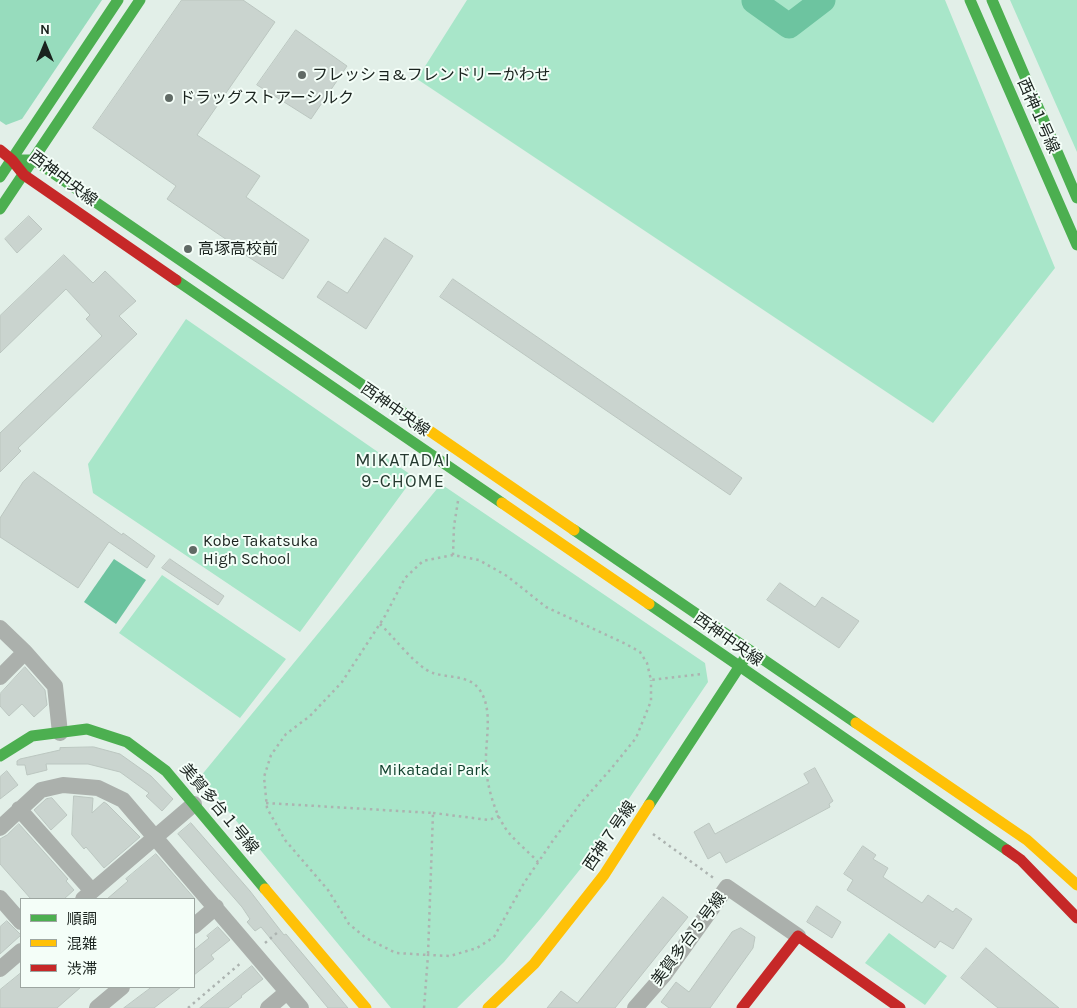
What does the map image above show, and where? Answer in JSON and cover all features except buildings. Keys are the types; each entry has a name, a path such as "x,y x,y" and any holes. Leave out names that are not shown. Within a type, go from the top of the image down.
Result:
{"street":[{"path":"0,177 118,0"},
{"path":"0,209 140,0"},
{"name":"西神１号線","path":"970,0 1077,245"},
{"name":"西神１号線","path":"992,0 1077,198"},
{"path":"0,150 12,160"},
{"name":"西神中央線","path":"12,160 34,160 751,649 1027,840 1077,885"},
{"name":"西神中央線","path":"12,160 24,175 1021,860 1077,918"},
{"path":"0,628 25,652 55,686 60,733"},
{"name":"西神７号線","path":"488,1008 534,964 604,875 751,649"},
{"path":"0,677 25,652"},
{"name":"美賀多台１号線","path":"0,756 32,736 87,729 126,742 166,771 366,1008"},
{"path":"0,828 41,790 63,785 98,788 124,800 301,1008"},
{"path":"19,809 88,895 194,804"},
{"name":"美賀多台５号線","path":"635,1008 664,975 726,887 798,936"},
{"path":"0,898 20,921"},
{"path":"195,925 216,907"},
{"path":"742,1008 798,936 900,1008"},
{"path":"0,969 20,952"},
{"path":"97,1008 121,988"},
{"path":"268,1008 287,992"}],"path":[{"path":"453,555 454,526 458,501"},
{"path":"453,555 479,560 507,576 546,607 640,652 647,663 651,680 651,701 636,738 581,803 538,862 494,937 477,948 450,956 396,953 366,938 349,924 328,890 285,840 267,808 264,778 271,755 286,734 310,716 342,682 380,624 405,578 423,562 453,555"},
{"path":"380,624 410,656 430,672 464,678 479,688 488,709 486,766 493,801 504,827 538,862"},
{"path":"651,680 702,674"},
{"path":"266,803 433,813 489,820 500,816"},
{"path":"424,1008 428,955 433,813"},
{"path":"653,834 726,887"},
{"path":"188,1008 292,920"}],"green space":[{"path":"467,0 945,0 1055,268 933,423 417,79"},
{"path":"1010,0 1077,0 1077,152"},
{"path":"186,319 414,477 300,632 93,493 88,464"},
{"name":"Mikatadai Park","path":"441,484 705,663 708,682 586,862 504,962 457,1008 391,1008 200,777"},
{"path":"162,575 286,659 240,718 119,633"},
{"path":"889,933 947,976 925,1005 865,963"}],"shaded area":[{"path":"0,0 102,0 22,119 6,125 0,121"},
{"path":"114,559 146,580 116,624 84,602"}],"waterway":[{"path":"754,1 789,26 823,0"}],"traffic: fast":[{"path":"0,177 118,0"},
{"path":"0,209 140,0"},
{"path":"970,0 1077,245"},
{"path":"992,0 1077,198"},
{"path":"12,160 34,160 421,425"},
{"path":"176,280 502,503"},
{"path":"574,530 856,723"},
{"path":"649,604 1007,850"},
{"path":"649,805 747,655"},
{"path":"0,756 32,736 87,729 127,742 166,771 265,889"}],"traffic: slow":[{"path":"421,425 574,530"},
{"path":"502,503 649,604"},
{"path":"856,723 1027,840 1077,885"},
{"path":"488,1008 534,964 604,875 649,805"},
{"path":"265,889 366,1008"}],"traffic: jam":[{"path":"0,150 12,160 24,175 176,280"},
{"path":"1007,850 1021,860 1077,918"},
{"path":"742,1008 798,936 900,1008"}],"place":[{"name":"フレッショ&フレンドリーかわせ","path":"302,75"},
{"name":"ドラッグストアーシルク","path":"169,98"},
{"name":"高塚高校前","path":"188,249"},
{"name":"Kobe Takatsuka High School","path":"193,550"}],"district":[{"name":"MIKATADAI 9-CHOME","path":"403,471"}]}
